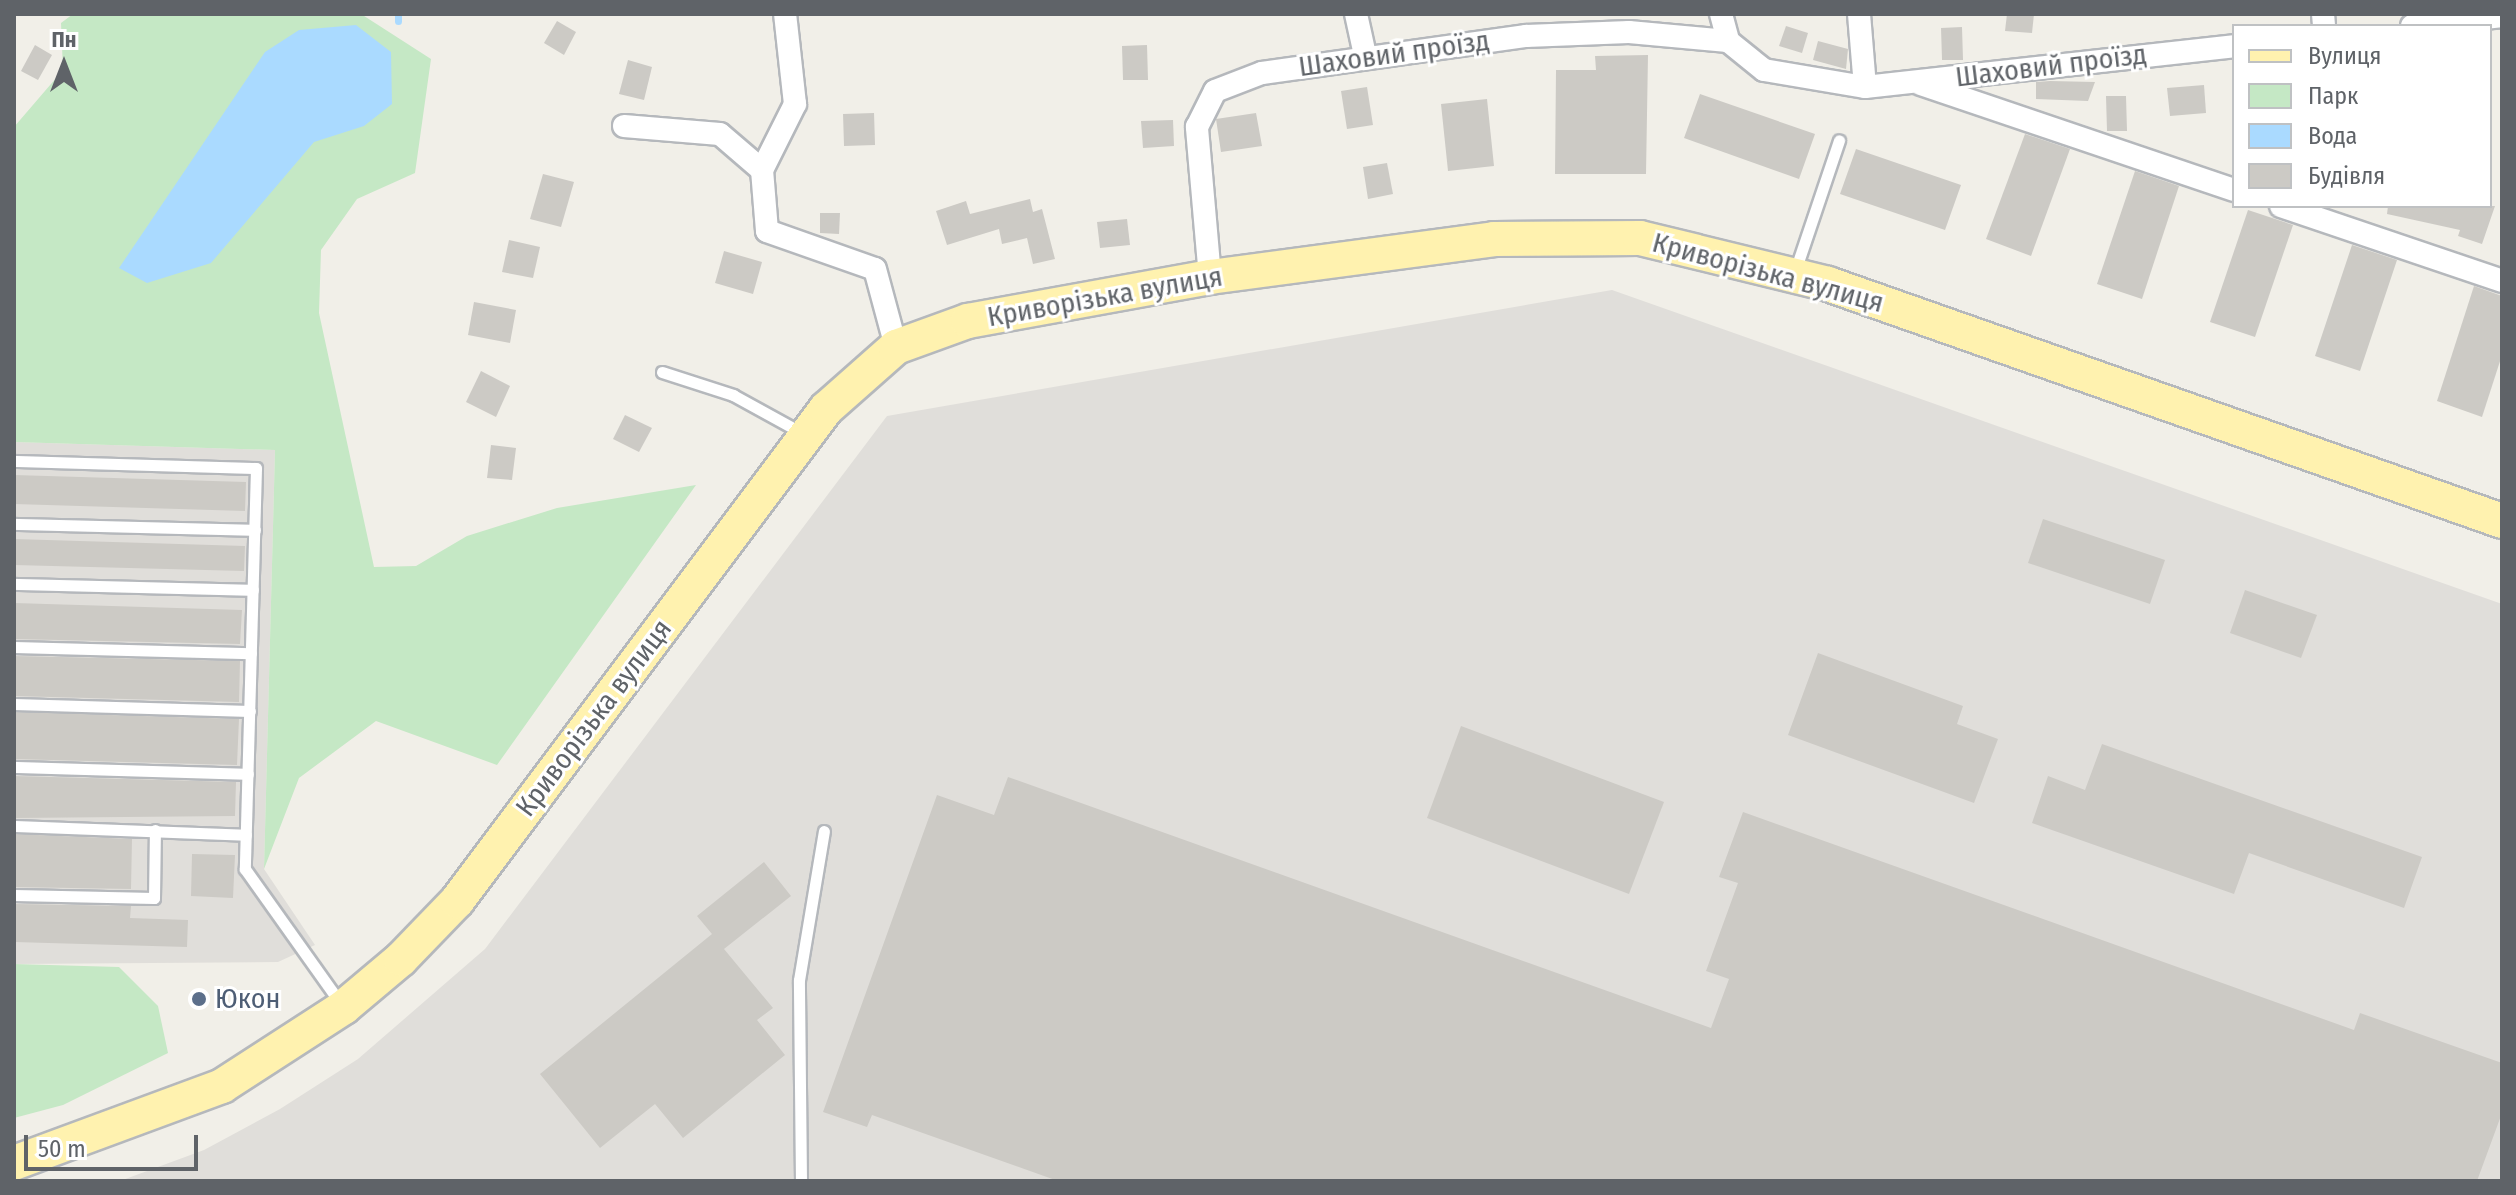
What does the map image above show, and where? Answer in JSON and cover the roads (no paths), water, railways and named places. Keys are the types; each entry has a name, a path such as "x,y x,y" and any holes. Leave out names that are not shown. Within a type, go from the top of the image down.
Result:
{"main road":[{"name":"Криворізька вулиця","path":"14,1163 222,1086 344,1007 457,901 807,435 857,375 896,347 968,321 1210,277 1553,233 1640,238 1793,274 2502,521"}],"street":[{"path":"785,14 795,104 762,170 767,231 875,269 896,347"},
{"path":"1356,14 1365,55"},
{"path":"1721,14 1728,41"},
{"path":"1859,14 1865,87"},
{"path":"2430,24 2502,16"},
{"name":"Шаховий проїзд","path":"1210,277 1197,153 1204,103 1235,80 1365,55 1556,35 1728,41 1764,70 1865,87 2232,46"},
{"path":"1916,83 2232,189"},
{"path":"624,126 720,134 762,170"},
{"path":"2287,208 2502,281"}],"lane":[{"path":"1793,274 1839,140"},
{"path":"662,372 733,395 807,435"},
{"path":"14,461 256,468 245,869 344,1007"},
{"path":"14,524 255,530"},
{"path":"14,584 253,590"},
{"path":"14,647 251,653"},
{"path":"14,704 250,711"},
{"path":"14,767 248,774"},
{"path":"14,826 246,835"},
{"path":"14,895 154,898 155,830"},
{"path":"801,1181 799,980 824,831"}],"water":[{"path":"356,25 391,52 392,104 364,126 314,142 211,263 147,283 119,268 265,52 299,30"}],"waterway":[{"path":"398,14 398,21"}],"place":[{"name":"Юкон","path":"199,999"}]}
